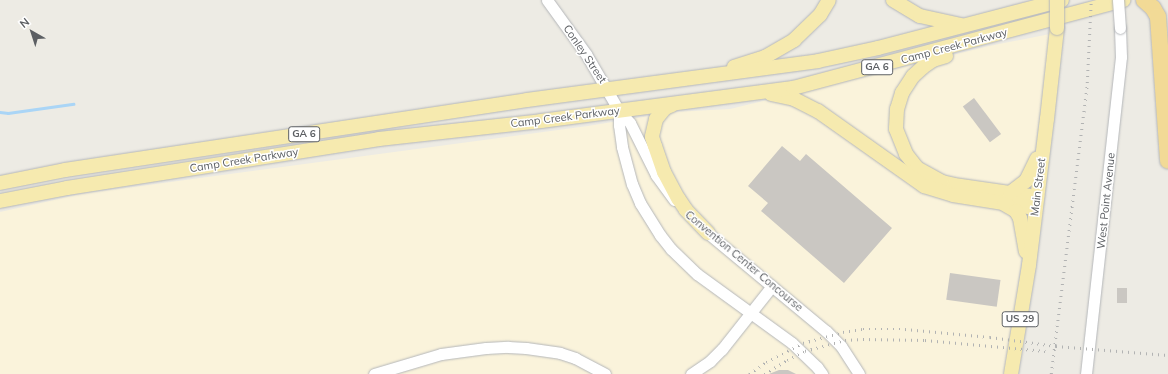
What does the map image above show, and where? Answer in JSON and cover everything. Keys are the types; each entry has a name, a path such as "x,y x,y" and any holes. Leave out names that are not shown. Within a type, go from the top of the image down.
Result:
{"highway":[{"path":"1144,0 1152,6 1158,17 1168,161"}],"main road":[{"path":"687,79 745,64 780,49 808,28 820,15 829,0"},
{"path":"893,0 920,16 965,25"},
{"name":"Main Street","path":"1011,374 1029,265 1045,134 1057,28 1056,0"},
{"name":"Camp Creek Parkway","path":"0,183 73,169 512,102 826,59 878,48 1062,0"},
{"name":"Camp Creek Parkway","path":"0,201 67,188 346,144 765,92 819,82 1124,0"},
{"path":"989,37 973,46 933,60 913,76 902,93 899,101 896,117 896,129 902,147 911,162 932,178 1006,198 1020,218 1029,265"},
{"path":"765,92 794,99 818,111 924,186 946,194 1006,198 1036,202"},
{"path":"674,104 665,108 656,119 652,137 654,146 664,172 678,198 686,210 708,234"},
{"path":"1006,198 1026,181 1032,170 1045,134"}],"street":[{"name":"Conley Street","path":"547,0 586,54 608,89 619,111"},
{"name":"West Point Avenue","path":"1086,374 1121,57 1118,0"},
{"name":"Convention Center Concourse","path":"619,111 630,123 664,188 685,212 708,234 826,331 841,346 859,374"},
{"path":"619,111 619,125 626,167 640,203 671,249 697,274 792,342 822,374"},
{"path":"691,374 710,361 772,286"},
{"path":"374,374 441,354 486,348 508,347 538,349 560,353 575,358 605,374"}],"shaded area":[{"path":"1050,34 1017,292 1004,374 0,374 0,212 81,194 588,126 673,112 730,109 989,46"}],"building":[{"path":"974,98 1001,134 990,142 963,106"},
{"path":"782,146 800,161 806,154 892,228 844,283 761,211 768,203 748,186"},
{"path":"950,273 1001,280 997,307 946,300"},
{"path":"1117,288 1127,288 1127,303 1117,303"},
{"path":"779,370 788,370 796,374 769,374"}],"waterway":[{"path":"0,112 8,113 73,104"}],"railway":[{"path":"1051,374 1087,83 1091,0"},
{"path":"749,374 766,362 803,343 843,332 863,329 905,329 990,337 1056,346 1168,355"},
{"path":"764,374 805,351 845,340 925,340 1046,351"}]}
